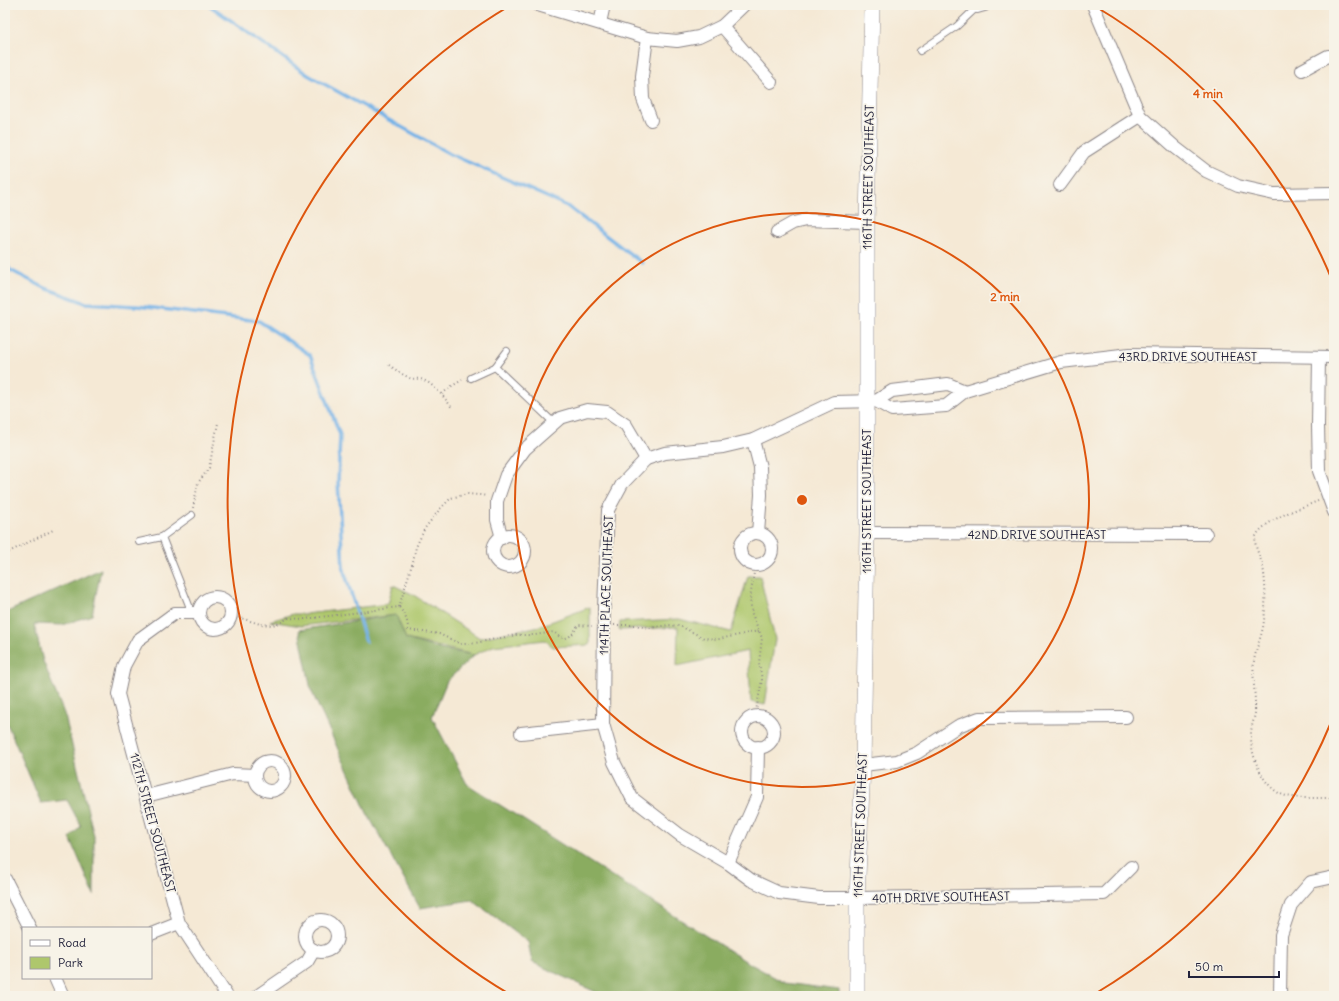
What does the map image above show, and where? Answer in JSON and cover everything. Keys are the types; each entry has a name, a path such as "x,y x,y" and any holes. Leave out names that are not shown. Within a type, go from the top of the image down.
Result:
{"street":[{"path":"538,5 647,38 677,41 699,37 722,26 744,5"},
{"path":"600,23 604,5"},
{"path":"1093,5 1140,116 1176,148 1206,171 1238,186 1274,194 1334,193"},
{"name":"116TH STREET SOUTHEAST","path":"856,996 871,401 867,222 870,6"},
{"path":"722,26 770,82"},
{"path":"647,38 642,76 643,99 651,120"},
{"path":"1302,70 1328,56 1334,56"},
{"path":"1060,185 1084,152 1140,116"},
{"path":"777,232 794,223 806,220 867,222"},
{"name":"43RD DRIVE SOUTHEAST","path":"646,459 665,453 723,447 753,440 834,402 871,401 892,410 946,406 965,391 1062,362 1130,354 1334,357"},
{"path":"1319,357 1319,471 1334,512"},
{"path":"871,401 892,390 948,384 965,391"},
{"path":"502,538 497,520 497,501 506,475 525,449 560,418 587,410 607,412 626,425 646,459"},
{"path":"753,440 760,467 761,495 758,533"},
{"name":"114TH PLACE SOUTHEAST","path":"603,724 604,626 608,510 622,484 646,459"},
{"path":"752,533 758,533 764,535 768,539 772,549 770,557 766,562 755,566 744,561 740,556 739,550 741,542 745,537 752,533"},
{"name":"42ND DRIVE SOUTHEAST","path":"867,534 1206,534"},
{"path":"210,598 216,598 222,599 228,604 230,615 229,621 225,625 214,629 208,628 195,613 205,601 210,598"},
{"name":"112TH STREET SOUTHEAST","path":"195,613 176,613 138,640 124,666 118,694 179,923 227,996"},
{"path":"755,716 761,716 768,720 772,725 773,730 770,742 758,747 748,744 744,740 742,733 745,722 755,716"},
{"path":"863,765 897,761 917,753 958,726 979,718 1126,717"},
{"path":"521,733 603,724"},
{"name":"40TH DRIVE SOUTHEAST","path":"603,724 614,762 632,798 680,835 728,863 751,880 778,893 819,898 1104,894 1131,867"},
{"path":"728,863 757,797 758,747"},
{"path":"146,796 233,774 255,775"},
{"path":"1280,996 1281,935 1291,905 1311,882 1334,877"},
{"path":"5,879 29,927"},
{"path":"152,934 179,923"},
{"path":"257,996 308,962 314,950"},
{"path":"55,979 63,996"}],"lane":[{"path":"920,51 957,26 980,6"},
{"path":"471,378 494,367 506,351"},
{"path":"494,367 554,423"},
{"path":"139,542 162,537 192,515"},
{"path":"162,537 195,613"}],"path":[{"path":"389,364 409,378 425,381 442,394 452,408"},
{"path":"442,394 460,382 471,378"},
{"path":"192,515 198,483 209,468 218,423"},
{"path":"399,607 416,547 425,528 440,509 451,498 467,494 480,495 497,501"},
{"path":"1328,497 1272,521 1257,535 1254,542 1262,565 1264,620 1262,637 1254,660 1255,713 1251,732 1252,750 1260,772 1271,788 1283,795 1334,798"},
{"path":"5,554 55,529"},
{"path":"755,566 750,599 752,614 762,638 759,662 762,680 755,716"},
{"path":"399,607 408,622 408,630 439,634 461,644 482,643 516,635 535,635 554,632 563,638 569,637 573,634 578,625 634,625 649,628 668,625 680,626 704,638 720,639 759,631"},
{"path":"230,615 260,624 271,625 277,624 289,618 305,619 399,607"}],"green space":[{"path":"101,569 92,615 62,625 34,624 43,661 65,716 94,836 94,895 70,838 81,826 67,800 41,803 5,719 5,613"},
{"path":"748,576 760,576 775,639 765,705 751,702 748,651 677,666 678,627 619,630 620,622 679,619 731,632"},
{"path":"393,585 412,594 480,638 540,626 590,607 590,645 553,647 545,640 493,646 474,655 406,639 396,615 301,626 270,621 293,614 305,614 388,604"},
{"path":"396,615 406,639 440,649 474,655 447,681 432,717 467,784 747,962 785,983 839,990 839,996 604,996 532,962 528,942 472,900 420,908 367,813 311,690 299,630"}],"waterway":[{"path":"209,5 308,75 450,154 567,206 642,263"},
{"path":"5,262 10,270 45,288 86,303 137,306 259,321 310,355 340,435 338,482 343,567 366,642"}]}
